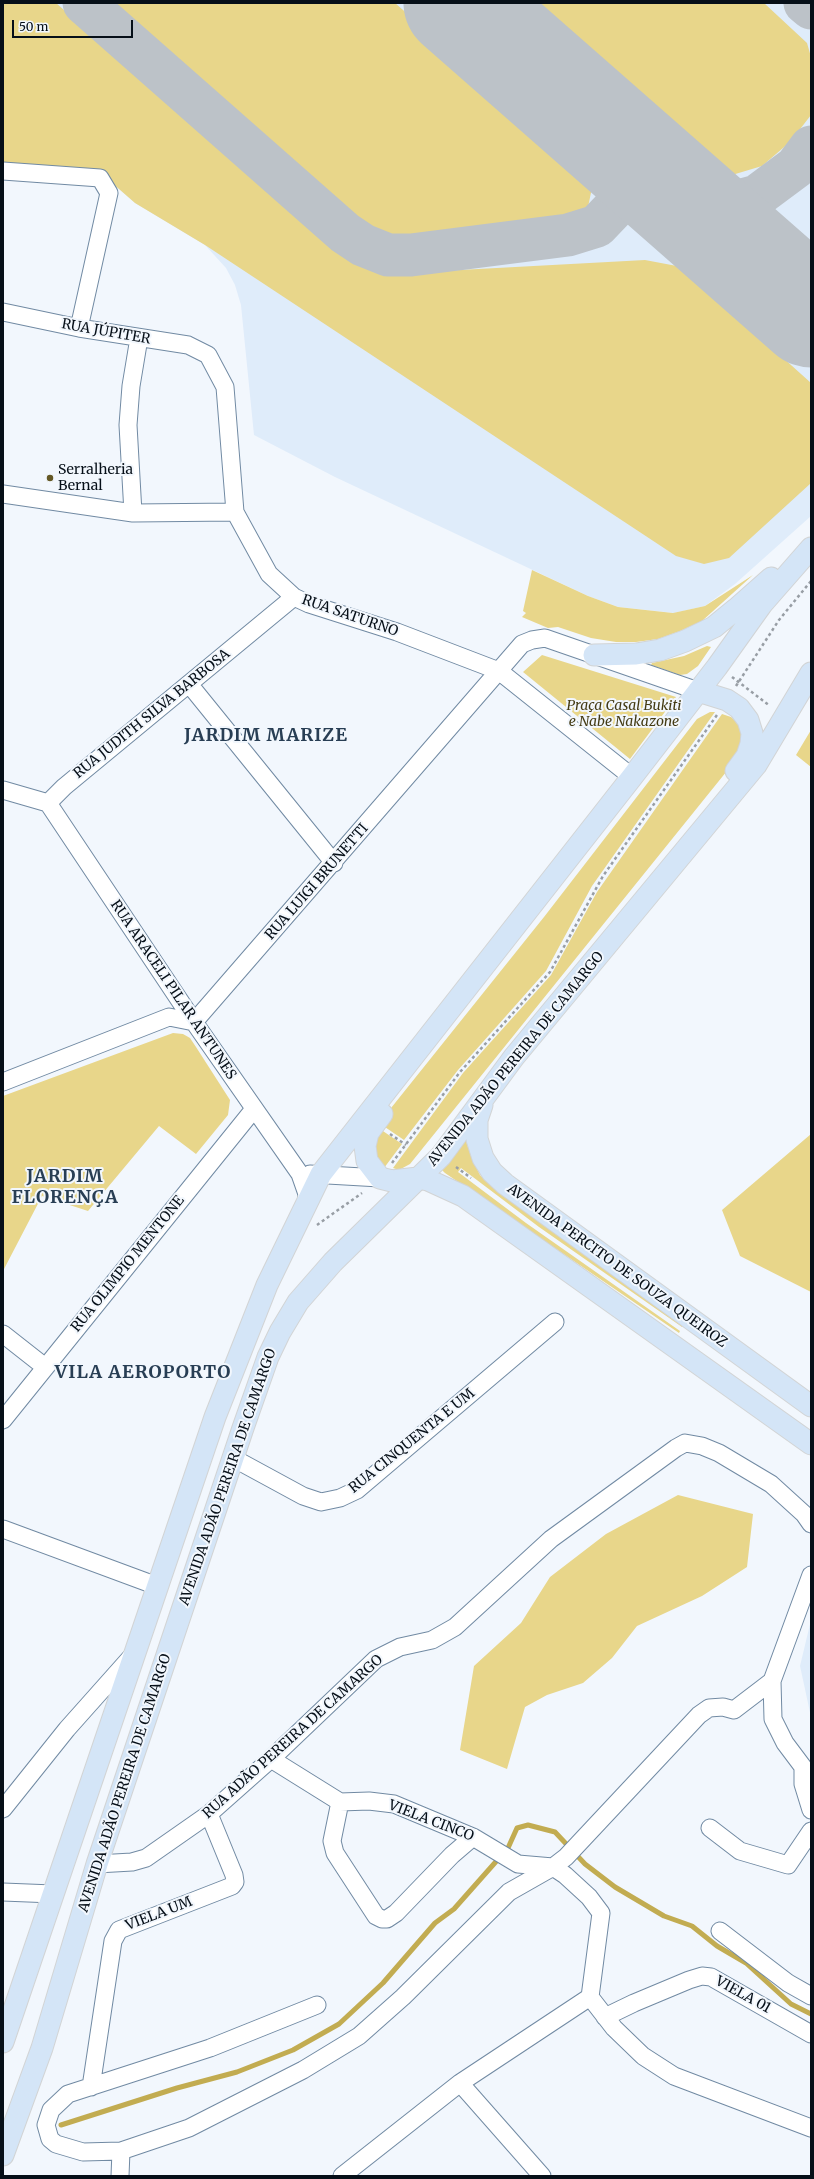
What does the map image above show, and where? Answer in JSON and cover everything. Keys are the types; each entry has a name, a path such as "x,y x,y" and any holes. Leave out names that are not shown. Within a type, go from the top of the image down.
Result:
{"main road":[{"path":"594,655 636,654 660,650 706,631 736,610 758,588 811,544"},
{"name":"AVENIDA ADÃO PEREIRA DE CAMARGO","path":"3,2042 52,1894 137,1651 157,1586 215,1417 267,1286 321,1174 674,723 717,667 762,604 811,548"},
{"name":"AVENIDA ADÃO PEREIRA DE CAMARGO","path":"3,2154 42,2048 97,1864 233,1458 268,1357 280,1332 298,1302 333,1262 442,1156 486,1094 756,765 811,673"},
{"path":"625,923 654,876 747,756 752,733 748,720 739,708 727,700 698,691"},
{"path":"674,723 689,710 699,706 727,700"},
{"path":"607,809 564,883 368,1133 365,1146 367,1161 380,1178 392,1181 418,1178 442,1186 458,1194 811,1444"},
{"name":"AVENIDA PERCITO DE SOUZA QUEIROZ","path":"486,1094 477,1120 477,1139 483,1158 492,1172 511,1189 811,1406"},
{"path":"391,1204 404,1198 424,1193 458,1194"}],"street":[{"path":"3,171 100,178 109,193 79,328"},
{"name":"RUA JÚPITER","path":"3,312 79,328 188,345 208,355"},
{"path":"133,513 128,425 131,386 139,338"},
{"name":"RUA SATURNO","path":"208,355 225,387 235,512 270,574 294,597 424,642 499,671"},
{"path":"3,494 133,513 235,512"},
{"name":"RUA JUDITH SILVA BARBOSA","path":"48,803 64,786 294,597"},
{"path":"522,690 514,674 513,663 522,644 532,640 545,638 698,691"},
{"name":"RUA LUIGI BRUNETTI","path":"194,1022 334,863 522,644"},
{"path":"499,671 632,777"},
{"path":"189,684 334,863"},
{"path":"3,790 48,803"},
{"name":"RUA ARACELI PILAR ANTUNES","path":"48,803 194,1022 300,1174 307,1194 306,1206"},
{"path":"3,1082 169,1018 194,1022"},
{"name":"RUA OLIMPIO MENTONE","path":"3,1420 254,1109"},
{"path":"300,1174 380,1178"},
{"name":"RUA CINQUENTA E UM","path":"233,1458 302,1496 321,1502 340,1498 357,1490 555,1322"},
{"path":"3,1334 45,1367"},
{"name":"RUA ADÃO PEREIRA DE CAMARGO","path":"97,1864 132,1862 146,1858 209,1814 271,1759 376,1659 400,1646 432,1640 455,1627 551,1539 676,1448 686,1443 702,1446 719,1453 771,1484 804,1514 811,1524"},
{"path":"3,1529 157,1586"},
{"path":"811,1575 772,1681 773,1719 785,1742 803,1767 803,1784 811,1810"},
{"path":"3,1809 86,1709 137,1651"},
{"path":"317,2005 210,2048 68,2094 51,2110 46,2124 50,2138 56,2144 83,2152 121,2150 189,2128 303,2070 360,2036 403,1997 509,1892 559,1862 584,1840 699,1715 709,1708 723,1707 734,1710 772,1681"},
{"path":"86,1709 100,1707 106,1710 111,1724"},
{"path":"271,1759 340,1802 332,1841 335,1853 376,1916 387,1919 396,1913 452,1855 473,1837"},
{"name":"VIELA CINCO","path":"340,1802 369,1801 394,1804 473,1837 496,1849 518,1864 559,1862"},
{"name":"VIELA UM","path":"91,2086 112,1941 119,1930 232,1886 235,1882 234,1875 209,1814"},
{"path":"710,1828 740,1851 788,1865 811,1831"},
{"path":"559,1862 601,1913 590,1997 605,2017 643,2056 674,2076 811,2128"},
{"path":"3,1892 52,1894"},
{"path":"720,1931 788,1984 811,1996"},
{"name":"VIELA 01","path":"605,2017 634,2003 702,1976 711,1977 811,2034"},
{"path":"342,2176 460,2083 590,1997"},
{"path":"460,2083 542,2176"},
{"path":"120,2176 121,2150"}],"path":[{"path":"406,1145 460,1072 550,972 603,876 727,700 779,620 811,581"},
{"path":"717,667 776,711"}],"shaded area":[{"path":"3,3 811,3 811,516 735,584 705,606 674,613 618,607 588,596 335,477 254,435 241,305 235,285 226,268 205,245 135,203 111,182"},
{"path":"811,1620 811,1717 800,1666"}],"green space":[{"path":"3,3 56,3 338,251 366,268 404,273 645,260 682,267 811,383 811,483 729,558 704,564 676,556 205,245 135,203 111,182 3,164"},
{"path":"110,3 395,3 585,169 592,188 588,207 578,221 562,227 398,238 377,235 360,222"},
{"path":"501,3 764,3 807,43 811,57 811,115 790,142 762,166 732,175 701,172 677,157"},
{"path":"532,570 588,596 618,607 673,613 705,606 753,575 702,621 658,639 636,642 616,642 591,638 558,627 548,628 522,617 526,613 523,611"},
{"path":"707,646 711,647 698,666 687,674 680,675 651,665 652,663 684,656"},
{"name":"Praça Casal Bukiti e Nabe Nakazone","path":"542,655 676,697 630,759 523,672"},
{"path":"710,712 715,712 592,886 546,971 458,1070 404,1140 379,1123 544,917 697,719"},
{"path":"722,714 731,717 740,725 744,733 739,756 410,1164 399,1170 393,1168 463,1073 551,975 597,892"},
{"path":"811,730 811,767 796,755"},
{"path":"173,1033 183,1034 190,1038 230,1100 228,1115 196,1154 159,1126 88,1211 42,1196 3,1271 3,1096"},
{"path":"377,1127 402,1144 384,1168 378,1165 372,1134"},
{"path":"811,1134 811,1292 740,1256 722,1210"},
{"path":"465,1138 472,1159 480,1175 493,1188 683,1325 682,1327 539,1227 461,1168 458,1172 526,1223 680,1331 679,1333 445,1173 442,1170 442,1166"},
{"path":"678,1495 753,1514 747,1567 702,1596 637,1626 612,1658 583,1683 547,1695 525,1707 507,1769 460,1750 474,1666 521,1623 550,1577 606,1534"}],"waterway":[{"path":"61,2125 177,2088 237,2072 293,2050 339,2024 383,1983 435,1923 454,1909 508,1848 517,1828 528,1825 555,1832 585,1864 615,1887 664,1916 692,1926 717,1946 746,1963 791,2004 811,2014"}],"taxiway":[{"path":"84,3 345,233 363,245 388,255 411,255 568,235 597,226 618,204 624,172 612,138"},
{"path":"805,3 811,8"},
{"path":"672,191 728,204 757,196 796,167 811,147"},
{"path":"784,289 811,294"}],"runway":[{"path":"458,3 811,313"}],"place":[{"name":"Serralheria Bernal","path":"50,478"}],"district":[{"name":"JARDIM MARIZE","path":"266,736"},
{"name":"JARDIM FLORENÇA","path":"65,1187"},
{"name":"VILA AEROPORTO","path":"143,1373"}]}
